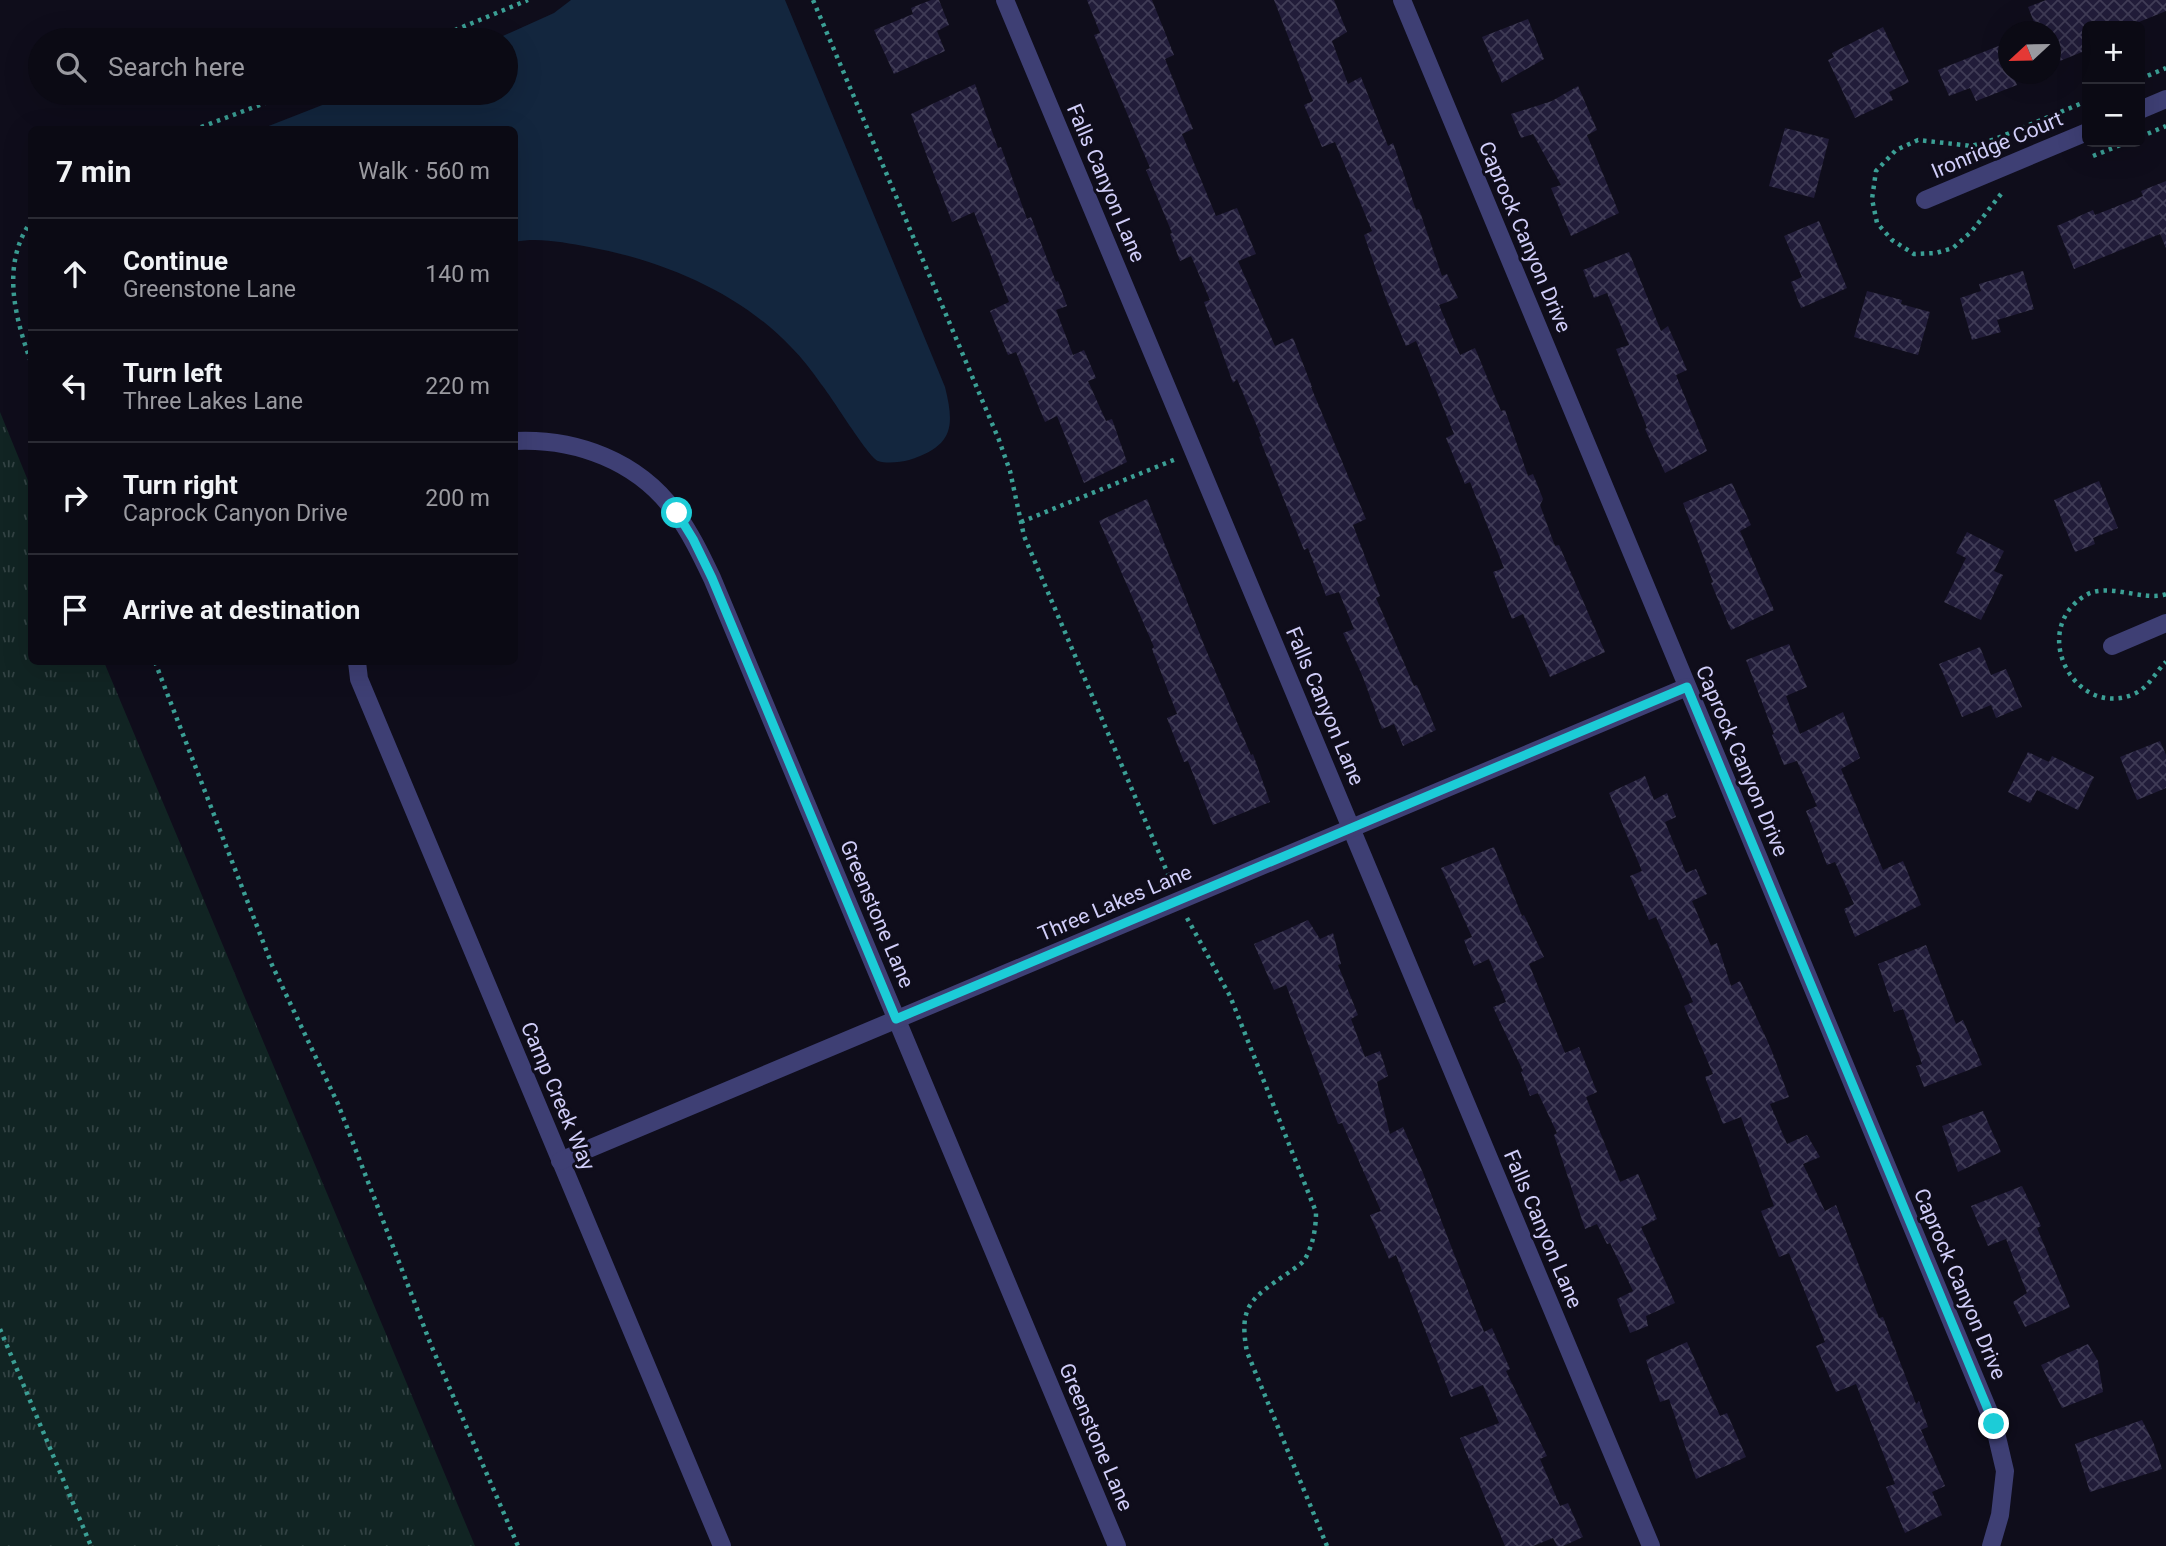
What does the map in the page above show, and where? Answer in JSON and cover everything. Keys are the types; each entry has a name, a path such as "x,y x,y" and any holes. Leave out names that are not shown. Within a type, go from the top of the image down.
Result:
{"street":[{"name":"Falls Canyon Lane","path":"1005,0 1651,1546"},
{"name":"Caprock Canyon Drive","path":"1402,0 1994,1424 2005,1471 2000,1515 1991,1546"},
{"path":"2145,108 2166,99"},
{"name":"Ironridge Court","path":"1925,200 2082,134"},
{"name":"Greenstone Lane","path":"518,441 582,447 615,461 660,492 693,539 712,578 1117,1546"},
{"path":"2112,646 2166,623"},
{"name":"Camp Creek Way","path":"357,665 359,679 722,1546"},
{"name":"Three Lakes Lane","path":"560,1161 1687,687"}],"path":[{"path":"460,28 528,0"},
{"path":"813,0 999,440 1010,471 1024,536 1193,933 1230,996 1317,1212 1315,1232 1304,1262 1255,1296 1248,1307 1243,1333 1247,1352 1327,1546"},
{"path":"2145,77 2166,68"},
{"path":"204,126 260,105"},
{"path":"28,225 22,233 13,265 13,299 28,354"},
{"path":"1021,522 1194,452"},
{"path":"156,665 272,965 338,1104 431,1345 518,1546"},
{"path":"0,1329 91,1546"}],"green space":[{"path":"0,412 28,481 28,665 105,665 475,1546 0,1546"}],"water":[{"path":"571,0 785,0 945,387 950,424 942,441 935,448 906,461 878,461 866,449 814,374 791,347 748,310 698,281 644,260 589,247 552,241 518,242 518,126 269,126 322,105 518,105 518,29 554,13"}],"building":[{"path":"931,0 939,0 949,25 937,31 945,51 894,74 874,30 913,14 911,8"},
{"path":"1087,0 1152,0 1174,55 1165,59 1193,129 1182,134 1216,216 1237,208 1256,254 1238,261 1275,346 1293,338 1366,519 1353,525 1380,596 1376,598 1436,730 1403,746 1394,724 1382,729 1343,633 1354,629 1339,592 1326,596 1308,548 1304,550 1237,379 1233,383 1204,302 1210,300 1191,256 1180,261 1170,234 1172,233 1146,170 1150,168 1094,35 1100,33"},
{"path":"1274,0 1334,0 1347,32 1332,41 1348,84 1361,77 1388,146 1393,143 1442,276 1447,274 1458,298 1439,305 1460,355 1475,348 1501,411 1505,410 1528,476 1533,474 1543,499 1540,505 1555,546 1559,545 1605,652 1550,677 1523,614 1512,619 1493,572 1504,568 1470,482 1465,484 1446,438 1454,434 1416,341 1406,346 1387,301 1364,235 1372,231 1335,142 1322,147 1304,105 1313,101"},
{"path":"2046,0 2166,0 2166,11 2141,21 2082,21 2082,52 2061,61 2061,21 2034,21 2028,7"},
{"path":"1528,19 1544,59 1502,83 1482,37"},
{"path":"1883,27 1909,82 1889,92 1893,100 1855,118 1828,60 1834,57 1832,53"},
{"path":"1998,46 1998,84 2017,85 1976,101 1970,88 1949,96 1938,70"},
{"path":"975,84 1027,219 1031,217 1056,282 1058,281 1067,306 1056,310 1073,355 1084,350 1096,378 1088,381 1106,421 1112,419 1127,462 1084,483 1057,416 1045,422 1016,352 1008,355 990,311 1009,302 974,212 952,222 911,114"},
{"path":"1578,86 1597,130 1587,135 1619,213 1571,236 1551,188 1561,185 1533,134 1521,138 1511,114 1552,101"},
{"path":"1785,128 1829,139 1814,198 1769,186"},
{"path":"2166,181 2166,248 2160,234 2074,269 2057,226 2093,210 2095,215 2143,196 2141,191"},
{"path":"1819,221 1847,288 1801,308 1791,282 1802,277 1784,236"},
{"path":"1629,252 1661,331 1668,326 1687,370 1676,375 1707,451 1665,473 1645,429 1647,428 1616,349 1629,345 1607,293 1594,298 1583,270"},
{"path":"2023,271 2034,309 1997,320 2001,332 1972,340 1960,298 1981,291 1979,284"},
{"path":"1867,291 1902,300 1901,304 1930,312 1918,355 1854,337"},
{"path":"2099,481 2118,528 2093,538 2095,544 2075,552 2054,500"},
{"path":"1732,483 1751,525 1740,531 1774,610 1731,630 1683,503"},
{"path":"1147,499 1204,645 1251,755 1253,754 1270,802 1213,825 1188,761 1184,762 1167,718 1177,714 1152,649 1154,647 1099,521"},
{"path":"1967,532 2004,551 1994,571 2003,575 1981,620 1944,602 1966,558 1956,553"},
{"path":"1789,644 1807,687 1786,696 1800,734 1843,712 1860,758 1841,769 1883,870 1903,861 1921,905 1855,937 1844,909 1854,904 1835,862 1827,865 1806,811 1817,806 1797,761 1784,765 1746,660"},
{"path":"1980,647 1991,675 2006,669 2022,707 1996,718 1991,705 1962,717 1939,664"},
{"path":"2160,741 2166,755 2166,788 2137,800 2120,757"},
{"path":"2028,752 2049,762 2052,756 2094,777 2078,810 2037,790 2030,803 2008,792"},
{"path":"1645,776 1654,800 1667,793 1676,817 1665,822 1686,873 1696,869 1707,894 1692,901 1711,946 1717,943 1731,986 1740,981 1771,1049 1789,1097 1770,1104 1787,1144 1807,1135 1820,1157 1803,1164 1825,1211 1836,1205 1879,1318 1883,1317 1916,1404 1919,1401 1928,1427 1921,1430 1945,1486 1932,1492 1942,1515 1905,1533 1886,1487 1895,1484 1856,1384 1836,1392 1816,1346 1825,1342 1789,1253 1779,1257 1761,1211 1774,1206 1741,1117 1723,1124 1705,1077 1713,1074 1684,1006 1693,1002 1656,917 1649,920 1630,876 1642,871 1609,793"},
{"path":"1494,847 1522,916 1524,915 1544,957 1529,964 1565,1053 1579,1047 1597,1092 1586,1097 1620,1182 1638,1174 1657,1219 1641,1227 1675,1303 1646,1316 1648,1326 1630,1333 1617,1299 1633,1291 1610,1243 1607,1244 1597,1224 1585,1229 1554,1135 1557,1133 1538,1093 1530,1096 1521,1072 1523,1071 1493,1007 1506,1002 1489,959 1474,966 1464,940 1472,937 1441,868"},
{"path":"1308,920 1320,939 1333,933 1341,964 1338,965 1358,1015 1351,1019 1365,1057 1380,1051 1388,1076 1377,1082 1390,1134 1403,1127 1484,1332 1492,1328 1510,1369 1506,1371 1547,1456 1540,1459 1560,1506 1568,1503 1583,1537 1563,1546 1557,1546 1553,1538 1533,1546 1505,1546 1460,1438 1499,1423 1483,1385 1451,1397 1396,1255 1389,1259 1370,1215 1381,1211 1342,1123 1338,1124 1286,985 1274,990 1254,944"},
{"path":"1926,945 1956,1024 1963,1020 1982,1065 1924,1087 1916,1066 1922,1064 1903,1009 1894,1012 1878,964"},
{"path":"1983,1111 2001,1152 1958,1172 1942,1126"},
{"path":"2022,1186 2041,1226 2037,1228 2070,1307 2025,1327 2013,1302 2027,1293 2006,1239 1988,1246 1971,1206"},
{"path":"1687,1342 1720,1416 1727,1413 1746,1457 1696,1479 1669,1399 1660,1402 1646,1360"},
{"path":"2088,1344 2098,1361 2103,1392 2062,1408 2041,1365"},
{"path":"2142,1420 2162,1469 2090,1492 2075,1444"}],"route":[{"path":"677,513 712,578 896,1019 1687,687 1994,1424"}]}
